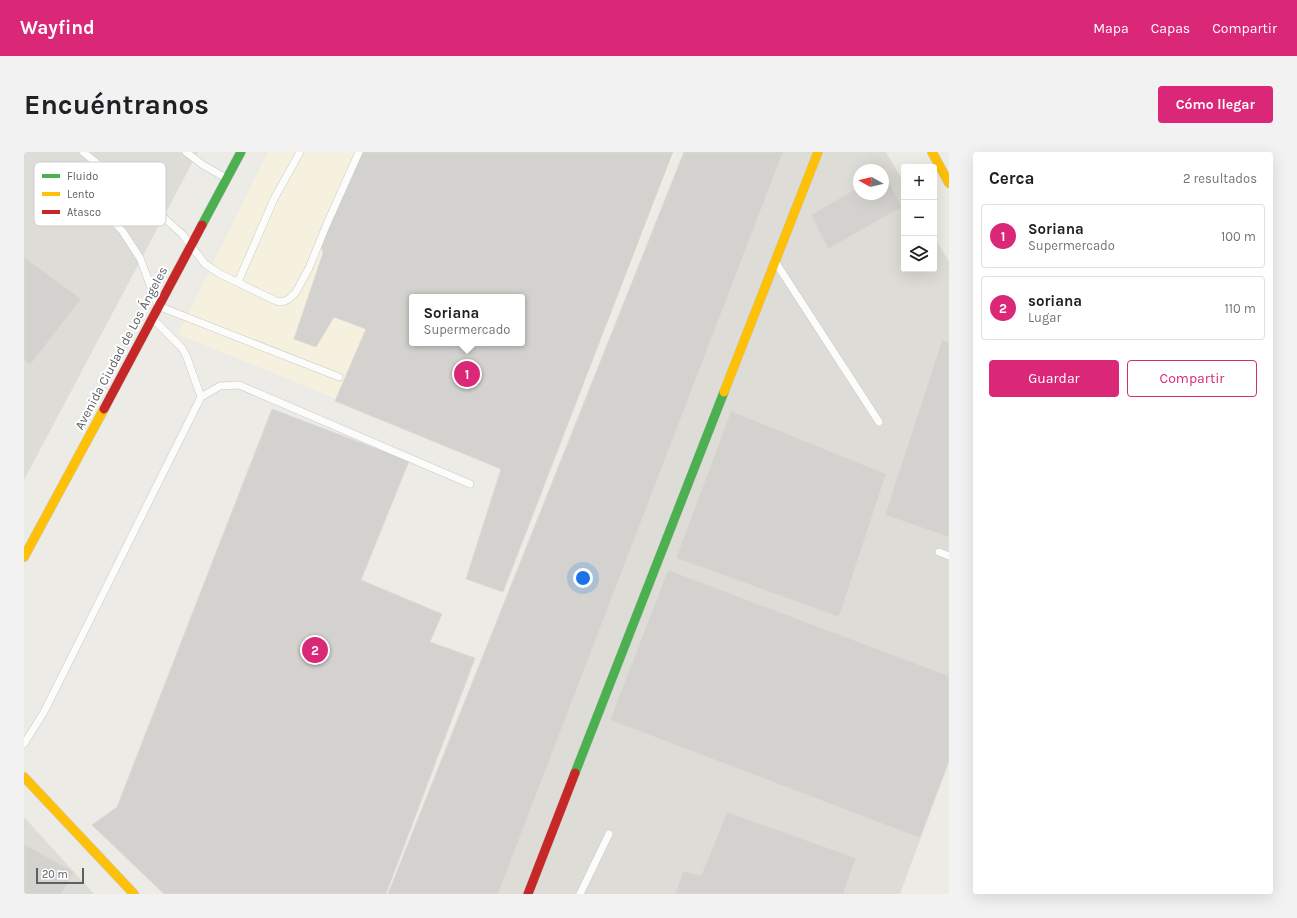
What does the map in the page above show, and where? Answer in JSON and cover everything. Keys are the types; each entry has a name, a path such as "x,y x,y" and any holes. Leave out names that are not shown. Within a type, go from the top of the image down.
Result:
{"street":[{"name":"Avenida Ciudad de Los Ángeles","path":"24,557 241,152"},
{"path":"528,894 818,152"},
{"path":"932,152 949,182"},
{"path":"24,777 134,894"}],"lane":[{"path":"83,152 95,162"},
{"path":"186,152 203,165 227,178"},
{"path":"238,282 274,199 300,152"},
{"path":"166,220 191,244 205,264 220,274 276,301 282,302 289,299 296,292 309,268 359,152"},
{"path":"118,226 124,232 140,258 158,306 339,376"},
{"path":"775,262 879,422"},
{"path":"152,317 181,347 186,355 201,397"},
{"path":"24,744 44,712 201,397 220,386 239,384 470,484"},
{"path":"939,552 949,556"},
{"path":"580,894 609,834"}],"shaded area":[{"path":"24,152 198,152 166,212 166,162 34,162 34,226 159,226 24,480"},
{"path":"268,152 675,152 545,484 178,334"},
{"path":"684,152 886,152 901,178 901,272 937,272 937,241 949,262 949,761 900,894 388,894"},
{"path":"24,817 94,894 24,894"}],"building":[{"path":"364,152 673,152 503,592 466,579 501,469 335,401 366,329 334,317 316,347 294,339 323,253 320,241 362,153"},
{"path":"684,152 783,152 498,894 388,894"},
{"path":"889,182 901,205 901,208 828,249 811,215 853,190 853,200 889,200"},
{"path":"24,257 81,299 30,365 24,360"},
{"path":"942,340 949,342 949,537 885,515"},
{"path":"272,409 409,461 361,580 442,614 430,642 475,658 386,894 164,894 92,825 117,807"},
{"path":"731,411 886,474 839,617 676,558"},
{"path":"668,570 949,676 949,761 920,838 610,720"},
{"path":"727,812 856,858 843,894 675,894 683,871 701,876"},
{"path":"24,844 74,872 61,894 24,894"}],"traffic: fast":[{"path":"202,225 241,152"},
{"path":"575,773 724,392"}],"traffic: slow":[{"path":"724,392 818,152"},
{"path":"932,152 949,183"},
{"path":"24,557 104,409"},
{"path":"24,777 134,894"}],"traffic: jam":[{"path":"104,409 202,225"},
{"path":"528,894 575,773"}],"place":[{"name":"Soriana","path":"467,374"},
{"name":"soriana","path":"315,650"}]}
